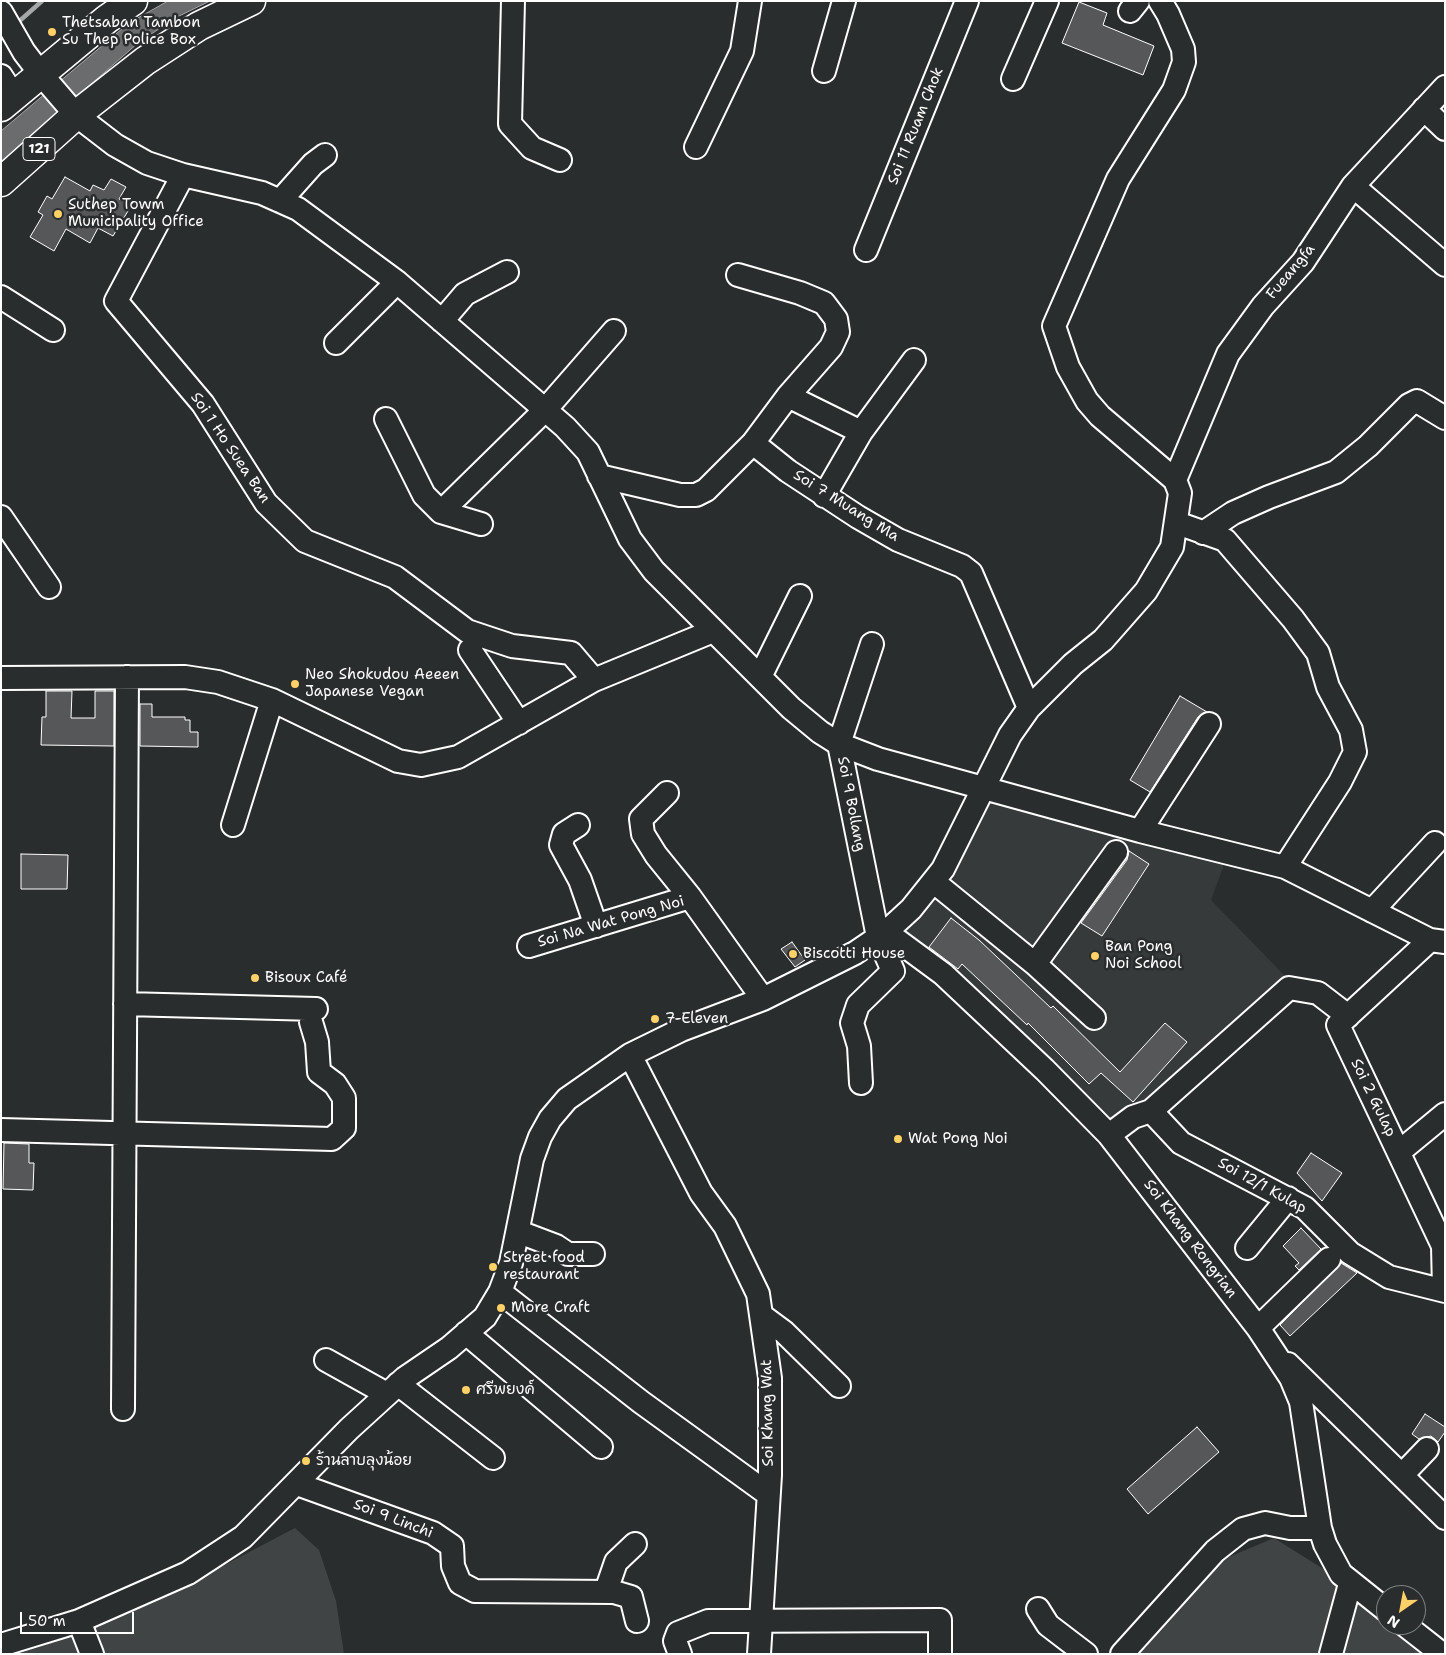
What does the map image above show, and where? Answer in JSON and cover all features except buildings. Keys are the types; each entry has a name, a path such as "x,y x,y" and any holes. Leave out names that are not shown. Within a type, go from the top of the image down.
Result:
{"main road":[{"path":"5,93 43,78 108,10 133,1"},
{"name":"121","path":"1,182 74,112 145,61 199,26 251,1"}],"street":[{"path":"513,1 510,124 532,148 560,160"},
{"path":"696,147 742,51 750,1"},
{"path":"824,71 844,1"},
{"name":"Soi 11 Ruam Chok","path":"866,250 967,1"},
{"path":"1013,80 1047,1"},
{"path":"1,1645 79,1621 188,1573 243,1537 349,1429 393,1389 485,1317 500,1292 519,1232 532,1159 540,1137 550,1119 567,1099 630,1055 681,1030 763,999 854,953 882,935 911,910 934,882 974,810 1010,735 1029,708 1073,664 1103,640 1146,591 1172,546 1177,523 1180,493 1175,480 1100,416 1087,401 1068,367 1054,326 1118,179 1179,78 1184,62 1183,49 1169,5"},
{"path":"6,19 43,78 74,112 115,145 147,164 183,175 262,193 298,209 397,282 565,427 588,452 630,539 654,571 791,708 820,732 840,744 878,759 1140,831 1285,867 1437,941 1348,1016 1318,993 1289,988 1151,1111 1133,1117 1109,1135"},
{"name":"Fueangfa","path":"1175,480 1228,354 1263,306 1304,262 1353,186 1445,87"},
{"path":"1424,109 1445,129"},
{"path":"280,201 313,164 326,154"},
{"name":"Soi 1 Ho Suea Ban","path":"183,175 116,301 203,404 266,503 305,541 395,577 467,631 512,646 571,653 594,680"},
{"path":"1353,186 1445,265"},
{"path":"442,321 465,294 507,272"},
{"path":"599,476 680,495 696,495 706,490 753,443 788,396 831,347 838,332 836,318 824,303 800,293 738,275"},
{"path":"336,343 397,282"},
{"path":"1,297 53,330"},
{"path":"442,512 545,410 614,331"},
{"path":"824,496 861,432 914,360"},
{"path":"788,396 861,432"},
{"path":"1203,532 1234,513 1269,496 1336,472 1368,446 1409,404 1417,401 1426,404 1445,418"},
{"path":"386,419 424,494 442,512 481,524"},
{"name":"Soi 7 Muang Ma","path":"753,443 824,496 898,540 962,566 970,573 1029,708"},
{"path":"1,517 49,587"},
{"path":"1177,523 1225,540 1293,619 1318,653 1328,687 1351,730 1355,752 1340,782 1285,867"},
{"path":"760,677 800,596"},
{"path":"1,678 185,677 218,682 272,700 398,761 421,765 458,757 594,680 713,631"},
{"name":"Soi 9 Bollang","path":"862,1083 858,1046 852,1023 858,1005 893,971 882,935 840,744 872,644"},
{"path":"470,650 519,723"},
{"path":"123,1409 127,677"},
{"path":"233,825 272,700"},
{"path":"1140,831 1209,724"},
{"path":"667,793 641,819 643,834 653,850 690,897"},
{"path":"578,825 564,834 561,845 583,889 596,926"},
{"path":"1372,911 1435,843"},
{"path":"1035,964 1116,852"},
{"path":"934,882 1035,964 1094,1018"},
{"name":"Soi Na Wat Pong Noi","path":"529,946 690,897 763,999"},
{"name":"Soi Khang Rongrian","path":"882,935 943,974 1046,1070 1109,1135 1264,1337 1291,1378 1301,1402 1320,1528 1334,1562 1350,1584 1376,1603"},
{"path":"1,1130 332,1139 344,1128 344,1098 335,1084 320,1072 314,1015 125,1004"},
{"name":"Soi 2 Gulap","path":"1348,1016 1338,1025 1442,1246 1444,1290"},
{"name":"Soi Khang Wat","path":"630,1055 701,1193 725,1226 758,1294 770,1378 768,1494 759,1654"},
{"name":"Soi 12/1 Kulap","path":"1151,1111 1181,1143 1305,1208 1350,1253 1389,1277 1444,1290"},
{"path":"1399,1152 1445,1114"},
{"path":"1247,1248 1288,1198"},
{"path":"519,1232 556,1246 568,1254 593,1254"},
{"path":"1329,1258 1264,1337 1445,1518"},
{"path":"500,1292 641,1402 768,1494"},
{"path":"761,1315 784,1332 839,1386"},
{"path":"466,1333 601,1447"},
{"path":"326,1360 393,1389 493,1458"},
{"path":"1402,1475 1427,1449"},
{"name":"Soi 9 Linchi","path":"297,1484 433,1533 452,1546 453,1566 460,1583 475,1591 606,1592 632,1597 637,1621"},
{"path":"1122,1654 1215,1551 1243,1529 1265,1523 1290,1528 1320,1528"},
{"path":"606,1592 616,1562 634,1544"},
{"path":"1331,1654 1350,1584"},
{"path":"1038,1609 1048,1624 1086,1654"},
{"path":"680,1654 676,1648 676,1637 686,1628 708,1621 940,1620 940,1654"},
{"path":"79,1621 92,1654"},
{"path":"1418,1635 1442,1654"}],"shaded area":[{"path":"168,1 210,1 175,18 138,43 1,163 1,131 129,23"},
{"name":"Ban Pong Noi School","path":"990,798 1225,862 1211,900 1286,977 1115,1130 898,935"},
{"path":"295,1528 319,1550 336,1601 344,1654 17,1654 43,1646 152,1603"},
{"path":"1274,1538 1333,1575 1376,1609 1376,1635 1406,1635 1424,1654 1128,1654 1217,1562"}],"waterway":[{"path":"15,25 42,1"}],"place":[{"name":"Thetsaban Tambon Su Thep Police Box","path":"52,32"},
{"name":"Suthep Towm Municipality Office","path":"58,214"},
{"name":"Neo Shokudou Aeeen Japanese Vegan","path":"295,684"},
{"name":"Biscotti House","path":"793,954"},
{"name":"Ban Pong Noi School","path":"1095,956"},
{"name":"Bisoux Café","path":"255,978"},
{"name":"7-Eleven","path":"655,1019"},
{"name":"Wat Pong Noi","path":"898,1139"},
{"name":"Street food restaurant","path":"493,1267"},
{"name":"More Craft","path":"501,1308"},
{"name":"ศรีพยงค์","path":"466,1390"},
{"name":"ร้านลาบลุงน้อย","path":"306,1461"}]}
